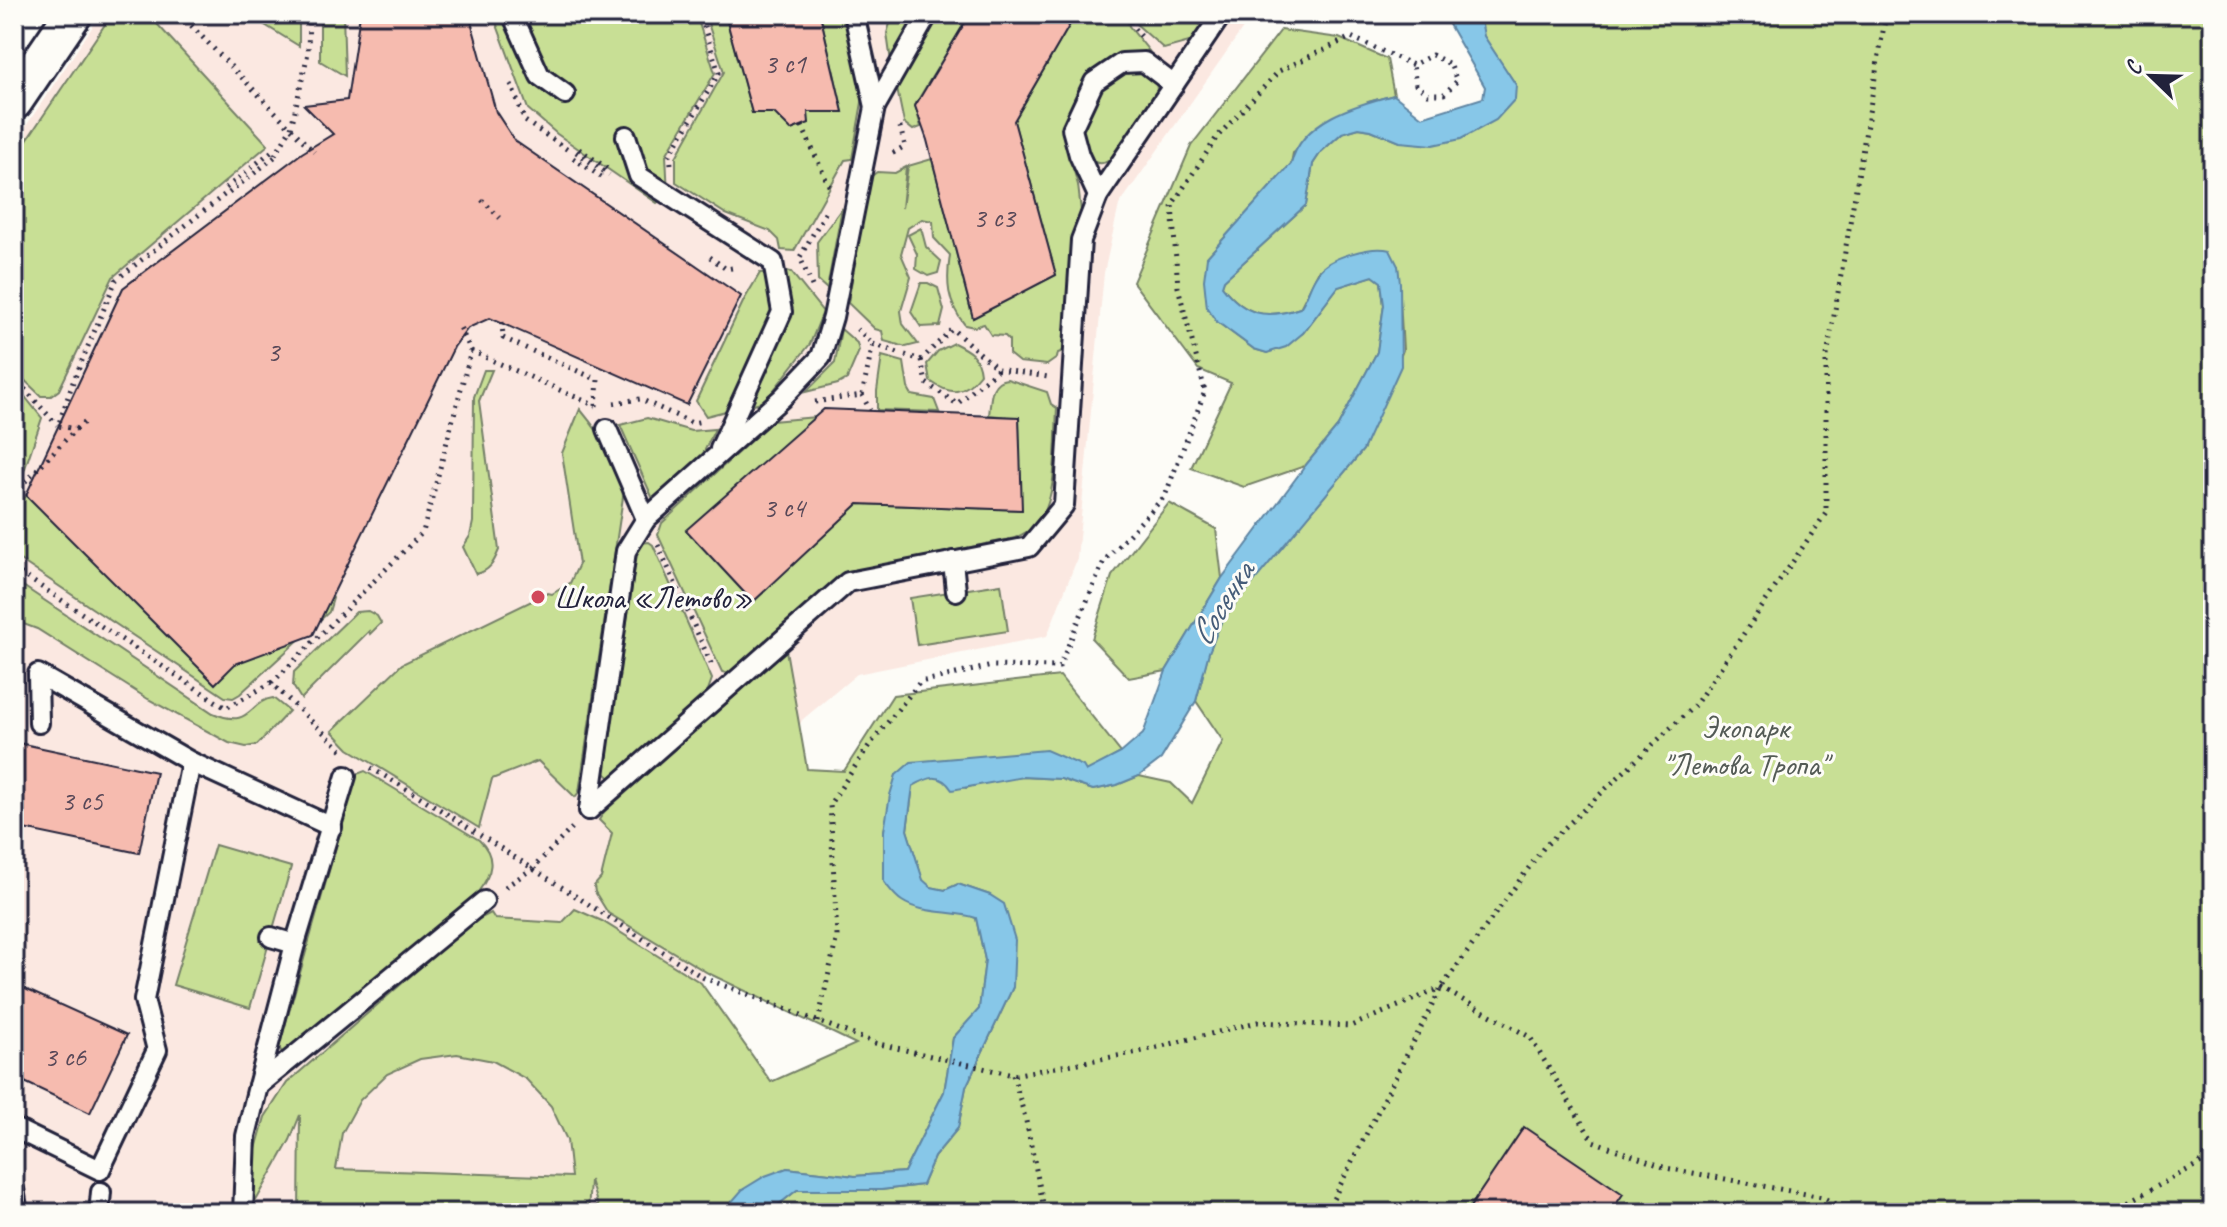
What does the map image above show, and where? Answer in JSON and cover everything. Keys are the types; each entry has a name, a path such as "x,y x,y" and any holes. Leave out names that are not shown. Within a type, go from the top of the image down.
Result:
{"street":[{"path":"14,101 73,14"}],"lane":[{"path":"512,14 540,76 565,94"},
{"path":"854,14 875,107"},
{"path":"589,810 626,551 646,519 782,398 821,357 833,317 875,107 928,14"},
{"path":"589,810 848,582 1029,547 1064,505 1081,240 1098,196 1222,14"},
{"path":"1098,196 1079,155 1072,129 1094,82 1122,63 1144,62 1174,85"},
{"path":"626,136 639,176 773,262 782,312 718,455"},
{"path":"607,429 646,519"},
{"path":"953,561 956,591"},
{"path":"39,723 38,674 191,762 332,827"},
{"path":"14,1128 100,1170 107,1156 157,1050 144,1000 191,762"},
{"path":"243,1213 246,1136 295,944 346,776"},
{"path":"258,1086 484,901"},
{"path":"271,937 295,944"},
{"path":"14,1189 18,1213"},
{"path":"99,1213 101,1192"}],"path":[{"path":"180,14 314,152"},
{"path":"58,426 116,280 274,154 291,128 308,53 309,14"},
{"path":"673,198 670,155 719,73 700,14"},
{"path":"1326,1213 1441,988 1544,847 1695,705 1826,513 1826,362 1886,14"},
{"path":"818,1022 837,936 830,804 868,747 920,682 992,666 1059,667 1104,561 1165,496 1205,391 1178,287 1172,205 1217,137 1279,71 1351,37 1413,65"},
{"path":"1432,55 1450,64 1457,81 1444,94 1428,94 1416,85 1413,65 1432,55"},
{"path":"802,126 830,188"},
{"path":"576,153 609,176"},
{"path":"482,200 500,218"},
{"path":"14,569 226,708 271,683 423,532 471,351 460,327"},
{"path":"921,360 952,329 998,369 1071,381"},
{"path":"873,344 898,353"},
{"path":"471,351 584,401"},
{"path":"905,355 921,360"},
{"path":"921,360 926,383 957,404 998,369"},
{"path":"14,377 58,426 76,429"},
{"path":"862,395 870,410"},
{"path":"14,493 88,419"},
{"path":"646,519 724,690"},
{"path":"271,683 326,737 352,757"},
{"path":"363,764 422,798 704,978 875,1043 1013,1075 1139,1052 1257,1022 1351,1026 1441,988"},
{"path":"484,901 532,869 589,810"},
{"path":"1441,988 1530,1037 1593,1141 1666,1168 1822,1197 1853,1213"},
{"path":"1013,1075 1045,1213"},
{"path":"2108,1213 2213,1156"}],"shaded area":[{"name":"Школа «Летово»","path":"101,14 1253,14 1119,205 1104,273 1077,559 1047,636 857,674 802,720 615,1213 14,1213 14,144"}],"green space":[{"path":"112,14 148,14 268,145 113,277 59,390 51,396 41,396 14,370 14,159"},
{"path":"247,14 299,14 299,46"},
{"path":"320,14 343,14 345,76 320,61"},
{"path":"493,14 696,14 715,73 666,155 668,194 657,203 557,134 528,109"},
{"path":"705,14 725,14 752,113 774,113 808,123 808,112 843,112 820,14 844,14 864,91 852,159 845,160 794,251 781,250 779,240 770,231 726,214 676,182 676,157 724,72"},
{"path":"893,14 917,14 891,62 887,33"},
{"path":"939,14 970,14 915,105 921,127 913,130 904,123 897,89"},
{"path":"1076,14 1126,14 1129,26 1149,51 1121,55 1100,66 1087,80 1066,125 1065,140 1078,185 1081,211 1072,241 1063,351 1047,365 1019,362 1009,354 1009,340 1005,336 991,335 984,324 974,327 965,325 954,309 949,292 950,255 934,238 933,221 922,219 908,228 901,254 911,277 901,311 903,324 918,344 906,347 884,341 882,331 875,329 848,303 869,178 877,172 895,173 906,167 902,208 908,166 932,159 973,318 1056,275 1014,121"},
{"path":"1134,14 1211,14 1193,41 1164,49 1134,22"},
{"name":"Экопарк \"Летова Тропа\"","path":"1480,14 2213,14 2213,1213 768,1213 797,1190 881,1190 922,1185 934,1157 958,1128 966,1087 1013,987 990,895 958,884 945,890 930,887 923,881 907,830 913,786 929,777 938,777 966,788 993,780 1023,777 1061,779 1093,790 1139,776 1171,783 1192,803 1223,741 1196,701 1221,620 1363,450 1403,350 1398,266 1319,270 1300,308 1276,314 1248,309 1222,286 1224,280 1306,205 1313,164 1342,133 1359,128 1400,142 1516,85 1483,36"},
{"path":"1281,30 1339,38 1387,59 1394,95 1368,102 1293,153 1291,164 1207,257 1216,321 1254,349 1267,353 1303,333 1338,287 1373,276 1381,282 1384,305 1377,352 1338,426 1305,466 1244,487 1191,468 1231,383 1198,369 1133,282 1191,146"},
{"path":"1139,69 1156,80 1157,91 1110,160 1104,163 1093,161 1085,153 1080,134 1087,114 1110,79 1120,73"},
{"path":"842,208 827,289 818,281 817,242"},
{"path":"921,228 926,247 941,261 938,273 928,276 916,269 917,254 908,235"},
{"path":"791,272 823,312 810,344 765,401 706,416 696,401 744,300 760,273"},
{"path":"921,283 938,288 944,310 940,326 921,327 911,312"},
{"path":"841,329 857,343 859,351 847,379 806,392 835,363"},
{"path":"954,343 972,354 980,374 963,389 951,391 930,381 927,364 938,351"},
{"path":"882,356 904,362 912,395 934,399 939,412 877,410"},
{"path":"484,370 492,370 479,401 499,550 491,565 476,574 463,547 470,536 473,522 474,397"},
{"path":"1007,379 1047,392 1051,404 1057,408 1053,481 1046,509 1035,526 1015,538 855,571 834,583 729,674 722,672 658,535 662,523 772,421 816,417 687,530 753,602 858,504 1021,510 1019,418 989,415 994,388"},
{"path":"14,383 42,418 22,477 14,485"},
{"path":"580,409 615,462 623,497 579,792 575,797 538,761 492,779 479,828 349,749 332,731 402,664 570,583 579,564 562,453"},
{"path":"647,418 691,431 715,429 700,460 658,498 653,499 620,425"},
{"path":"31,491 328,588 333,598 329,612 240,694 233,698 225,697 14,556 14,508"},
{"path":"1169,503 1216,529 1222,578 1166,671 1129,678 1092,639 1112,576"},
{"path":"649,542 712,679 707,693 610,778 604,772 638,547 641,543"},
{"path":"14,580 213,713 243,717 265,700 273,698 289,711 257,745 246,747 229,743 148,699 37,629 21,623 14,625"},
{"path":"1001,584 1008,631 917,645 910,598"},
{"path":"368,611 377,616 381,623 370,634 369,631 301,699 293,686 294,672 356,612"},
{"path":"786,650 807,769 844,771 893,695 1060,676 1121,753 1086,772 896,775 884,831 921,908 963,913 976,918 985,960 979,1010 953,1038 944,1092 904,1172 855,1176 787,1168 722,1213 600,1213 590,1180 588,1213 299,1213 300,1115 290,1140 253,1206 254,1156 265,1117 287,1083 473,922 491,913 495,919 562,923 575,909 602,921 701,983 771,1082 856,1044 708,973 608,913 594,886 601,878 612,833 599,820 604,812","holes":["457,1054 493,1061 526,1079 551,1106 567,1140 571,1177 336,1169 342,1133 360,1100 387,1074 420,1059"]},
{"path":"365,771 479,840 490,859 487,879 478,892 291,1052 283,1055 279,1047 355,779 357,774"},
{"path":"215,845 291,867 250,1008 173,985"}],"water":[{"name":"Сосенка","path":"1443,14 1480,14 1484,36 1516,85 1515,99 1496,120 1461,139 1433,145 1400,142 1359,128 1342,133 1313,164 1306,205 1224,280 1222,286 1247,309 1266,314 1288,312 1300,308 1315,277 1331,262 1362,251 1390,250 1398,266 1400,283 1401,366 1363,450 1222,620 1209,652 1196,701 1161,759 1139,776 1093,790 1061,779 1023,777 952,790 939,778 924,780 913,786 907,830 923,880 931,887 945,890 958,884 990,895 1004,904 1015,940 1013,987 966,1087 958,1128 934,1157 922,1185 881,1190 797,1190 768,1213 722,1213 742,1190 765,1176 787,1168 855,1176 904,1172 944,1092 953,1038 979,1009 985,960 976,918 910,905 897,897 884,882 884,831 896,775 911,762 1046,750 1083,766 1086,771 1121,753 1143,734 1166,671 1222,578 1338,426 1377,352 1384,305 1381,282 1373,276 1338,287 1303,333 1286,347 1267,353 1254,349 1216,321 1207,308 1204,280 1207,257 1291,164 1306,136 1318,125 1347,110 1394,95 1422,117 1483,98 1485,87"}],"building":[{"path":"360,14 469,14 496,112 515,141 741,296 687,405 490,318 468,328 454,347 313,635 235,664 215,684 26,495 123,288 302,153 333,134 304,105 347,100"},
{"path":"725,14 820,14 843,112 808,112 809,123 791,130 774,113 752,113"},
{"path":"970,14 1076,14 1014,121 1056,275 973,318 927,140 915,106"},
{"path":"824,409 1019,417 1022,510 858,504 753,602 686,530"},
{"path":"14,742 156,772 139,853 14,827"},
{"path":"14,984 127,1035 90,1113 14,1077"},
{"path":"1524,1127 1623,1194 1610,1213 1466,1213"}],"place":[{"name":"Школа «Летово»","path":"538,597"}]}
